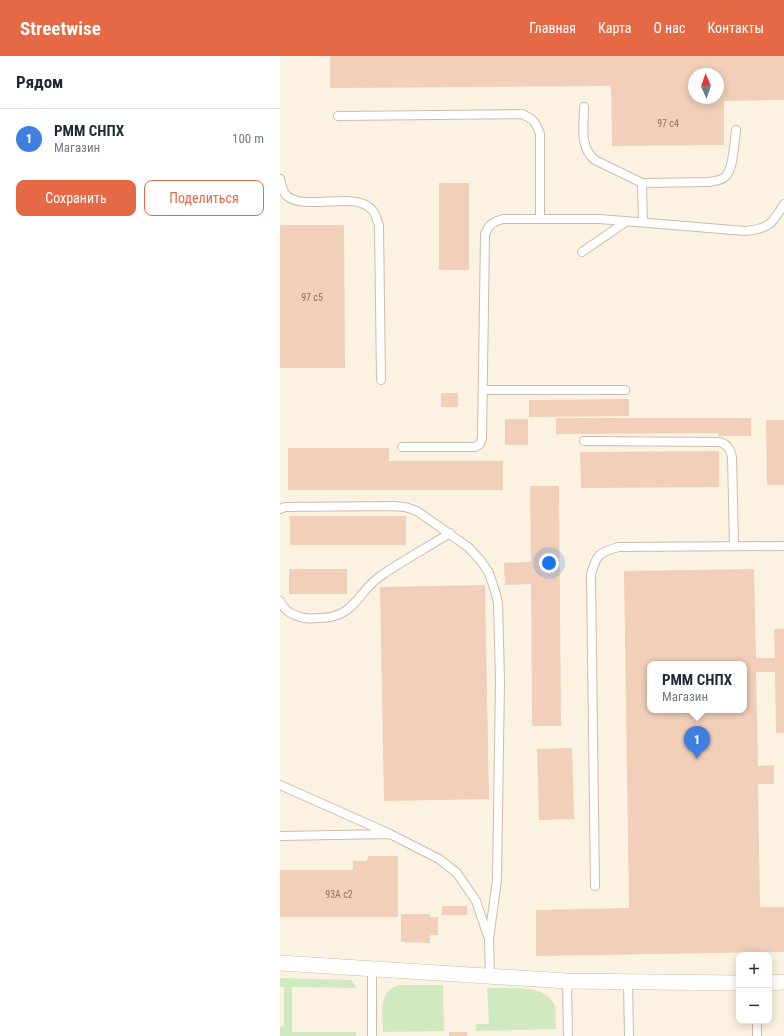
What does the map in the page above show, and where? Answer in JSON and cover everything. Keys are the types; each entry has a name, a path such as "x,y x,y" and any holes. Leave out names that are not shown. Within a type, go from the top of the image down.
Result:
{"street":[{"path":"280,963 567,981 736,983"},
{"path":"772,983 784,982"}],"lane":[{"path":"584,108 584,140 588,154 595,160 642,183 718,181 725,177 730,170 736,130"},
{"path":"338,116 522,114 531,118 537,125 540,134 540,219"},
{"path":"280,179 281,186 286,196 299,201 350,201 364,204 373,211 379,225 381,380"},
{"path":"642,183 642,222"},
{"path":"402,447 475,447 480,444 482,438 485,235 488,227 493,222 502,219 600,219 745,231 756,230 770,225 784,204"},
{"path":"582,252 627,221"},
{"path":"483,390 625,390"},
{"path":"584,441 720,442 726,444 730,449 732,457 734,546"},
{"path":"280,509 285,507 405,507 417,511 468,547 481,561 489,573 498,603 500,680 497,880 489,939 490,977"},
{"path":"280,601 283,608 293,615 308,618 326,618 339,615 352,607 381,575 450,533"},
{"path":"596,886 591,575 595,561 604,551 619,547 784,546"},
{"path":"280,784 390,834 439,859 457,873 476,901 489,939"},
{"path":"280,836 390,834"},
{"path":"372,969 372,1036"},
{"path":"567,981 568,1036"},
{"path":"628,982 629,1036"},
{"path":"757,1024 757,1036"}],"green space":[{"path":"280,978 351,980 357,988 292,987 292,1032 356,1032 356,1036 280,1036 280,1027 284,1026 284,987 280,987"},
{"path":"398,985 443,985 444,1031 383,1032 382,1011 384,998 391,989"},
{"path":"487,988 524,988 534,990 549,997 554,1004 556,1029 476,1031 476,1024 489,1024"}],"building":[{"path":"330,56 784,56 784,100 724,101 724,68 688,68 688,104 724,104 724,145 612,146 611,86 330,88"},
{"path":"439,183 469,183 469,270 439,270"},
{"path":"280,225 344,225 345,368 280,368"},
{"path":"441,393 458,393 458,407 441,407"},
{"path":"629,399 629,416 529,417 529,400"},
{"path":"556,418 751,418 751,436 718,436 718,433 556,434"},
{"path":"505,419 528,419 528,445 505,445"},
{"path":"766,420 784,420 784,485 767,485"},
{"path":"288,448 389,448 389,461 503,461 503,490 288,490"},
{"path":"719,451 719,487 581,488 580,452"},
{"path":"530,486 559,486 561,726 532,726 531,584 505,585 504,563 531,562"},
{"path":"290,516 406,516 406,545 290,545"},
{"path":"289,569 347,569 347,594 289,594"},
{"path":"754,569 756,658 775,658 774,629 784,629 784,733 776,733 775,672 756,672 758,766 774,765 774,784 758,784 760,907 784,907 784,952 536,956 536,910 629,908 624,571"},
{"path":"485,585 489,799 384,801 380,587"},
{"path":"572,748 574,819 539,820 537,749"},
{"path":"368,856 398,856 398,917 280,917 280,870 353,870 353,861 367,861"},
{"path":"442,906 467,906 467,915 442,915"},
{"path":"401,914 430,914 430,917 438,917 438,935 430,935 430,943 401,942"},
{"path":"449,1032 467,1032 467,1036 449,1036"}],"place":[{"name":"РММ СНПХ","path":"697,759"}]}
